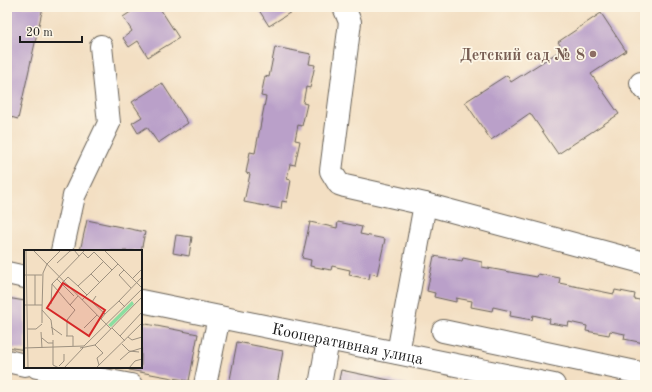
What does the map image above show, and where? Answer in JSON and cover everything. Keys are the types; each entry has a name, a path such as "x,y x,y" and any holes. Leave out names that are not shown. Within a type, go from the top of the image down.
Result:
{"street":[{"path":"344,7 350,22 331,170 339,184 425,204 645,263"},
{"path":"62,250 74,196 109,123 101,46"},
{"path":"398,353 425,204"},
{"path":"7,273 24,277"},
{"name":"Кооперативная улица","path":"142,301 554,385"},
{"path":"205,385 220,317"},
{"path":"443,331 645,374"},
{"path":"320,385 328,340"},
{"path":"7,361 24,365"},
{"path":"42,368 131,385"}],"building":[{"path":"7,7 43,7 18,119 7,116"},
{"path":"138,7 159,7 179,38 148,57 138,41 129,47 123,38 132,31 123,17"},
{"path":"257,7 299,7 269,26"},
{"path":"601,13 626,51 591,74 619,114 558,154 530,113 491,140 465,102 507,75 511,82 563,49 558,42"},
{"path":"275,47 311,54 309,64 315,65 310,88 306,87 303,103 307,104 302,126 298,125 295,140 300,141 295,165 290,164 287,179 291,180 287,202 282,201 281,209 244,202 250,174 246,173 250,152 255,153 266,97 261,96 265,76 269,77"},
{"path":"162,83 188,123 158,143 147,127 138,133 132,123 142,117 132,102"},
{"path":"87,220 145,232 141,250 80,250"},
{"path":"310,222 337,228 338,222 362,227 360,234 385,239 377,275 370,273 369,279 349,275 350,270 332,266 331,270 310,266 311,260 302,258"},
{"path":"176,235 192,237 189,256 173,253"},
{"path":"434,256 462,261 463,258 482,262 482,267 537,277 538,274 560,278 559,283 614,294 615,290 635,294 634,299 645,301 644,343 624,339 625,334 610,331 609,335 586,331 587,326 569,322 568,326 549,323 550,319 533,315 532,320 510,316 511,311 493,307 492,311 471,307 472,301 456,298 456,302 434,297 435,293 427,291"},
{"path":"7,298 24,301 24,350 7,347"},
{"path":"142,323 198,334 189,381 129,370 129,368 142,368"},
{"path":"237,342 283,351 277,385 229,385"},
{"path":"341,370 408,384 408,385 338,385"}],"place":[{"name":"Детский сад № 8","path":"593,54"}]}
